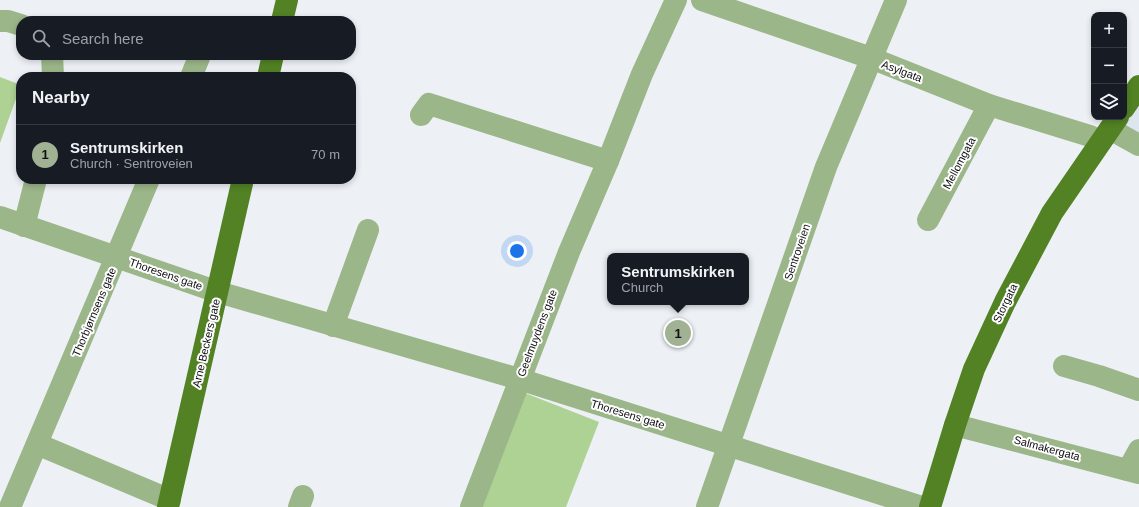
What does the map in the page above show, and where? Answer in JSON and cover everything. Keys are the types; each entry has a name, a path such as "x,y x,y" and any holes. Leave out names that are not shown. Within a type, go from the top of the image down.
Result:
{"main road":[{"path":"283,16 287,0"},
{"path":"269,72 272,60"},
{"path":"1127,104 1139,86"},
{"name":"Storgata","path":"930,507 974,369 1008,296 1052,213 1110,129"},
{"name":"Arne Beckers gate","path":"169,504 242,184"}],"street":[{"name":"Geelmuydens gate","path":"471,507 569,252 608,162 642,74 676,0"},
{"name":"Asylgata","path":"702,0 871,58 990,105 1090,136 1110,129 1139,145"},
{"name":"Sentroveien","path":"707,507 826,167 896,0"},
{"path":"0,21 8,21 16,23"},
{"path":"52,60 53,72"},
{"path":"193,72 198,60"},
{"path":"421,115 429,104 608,162"},
{"name":"Mellomgata","path":"928,220 990,105"},
{"path":"24,226 35,184"},
{"name":"Thorbjørnsens gate","path":"10,507 117,258 147,184"},
{"name":"Thoresens gate","path":"0,217 218,292 519,379 922,507"},
{"path":"333,326 368,230"},
{"path":"1064,366 1139,390"},
{"name":"Salmakergata","path":"955,425 1134,471"},
{"path":"37,444 169,504"},
{"path":"1134,471 1139,450"}],"shaded area":[{"path":"1139,86 1139,139 1114,129 1119,120 1127,120 1127,107"}],"green space":[{"path":"0,77 16,83 16,99 0,143"},
{"path":"525,393 599,422 566,507 480,507"}],"place":[{"name":"Sentrumskirken","path":"678,333"}]}
